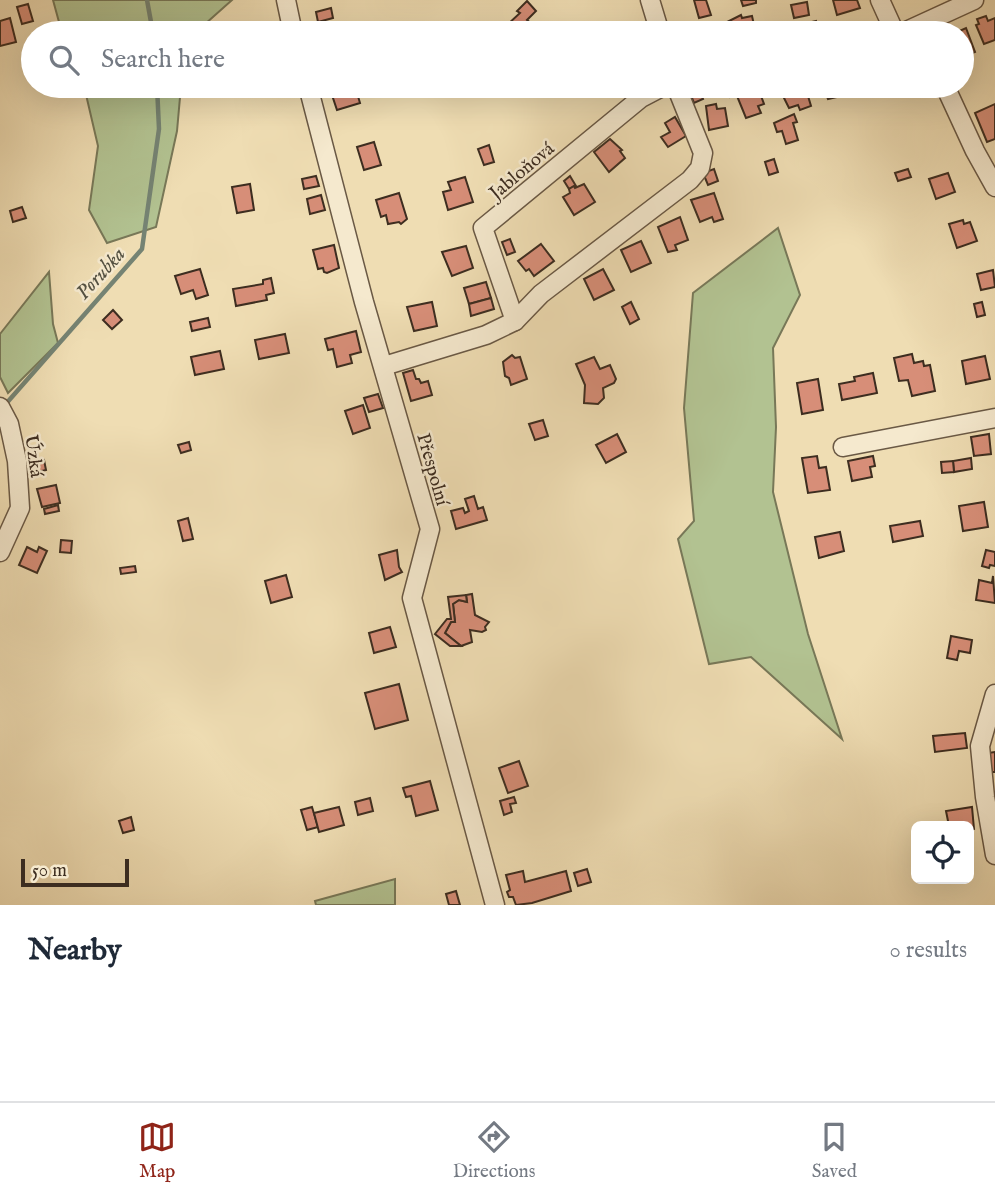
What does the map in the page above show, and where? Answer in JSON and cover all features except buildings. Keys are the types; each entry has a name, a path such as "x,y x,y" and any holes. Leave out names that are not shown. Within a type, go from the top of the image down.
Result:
{"street":[{"path":"286,0 290,21"},
{"path":"650,0 656,21"},
{"path":"880,0 890,21"},
{"path":"941,21 974,0"},
{"name":"Přespolní","path":"311,98 364,302 430,529 412,598 495,905"},
{"name":"Jabloňová","path":"515,321 483,228 641,98"},
{"path":"384,366 486,335 515,321 541,294 690,180 699,168 702,153 681,98"},
{"path":"951,98 995,187"},
{"name":"Úzká","path":"0,407 9,424 17,461 20,508 0,552"},
{"path":"843,447 995,418"},
{"path":"995,694 980,746 995,855"}],"green space":[{"path":"53,0 232,0 208,21 59,21"},
{"path":"87,98 180,98 177,131 156,227 107,243 89,210 98,146"},
{"path":"778,228 800,295 773,348 776,427 773,492 808,634 842,739 751,657 709,664 678,539 694,521 684,408 693,293"},
{"path":"49,272 53,324 58,343 8,393 0,377 0,334"},
{"path":"395,879 395,905 316,905 315,901"}],"waterway":[{"name":"Porubka","path":"147,0 151,21"},
{"name":"Porubka","path":"4,406 142,249 159,129 158,98"}]}
